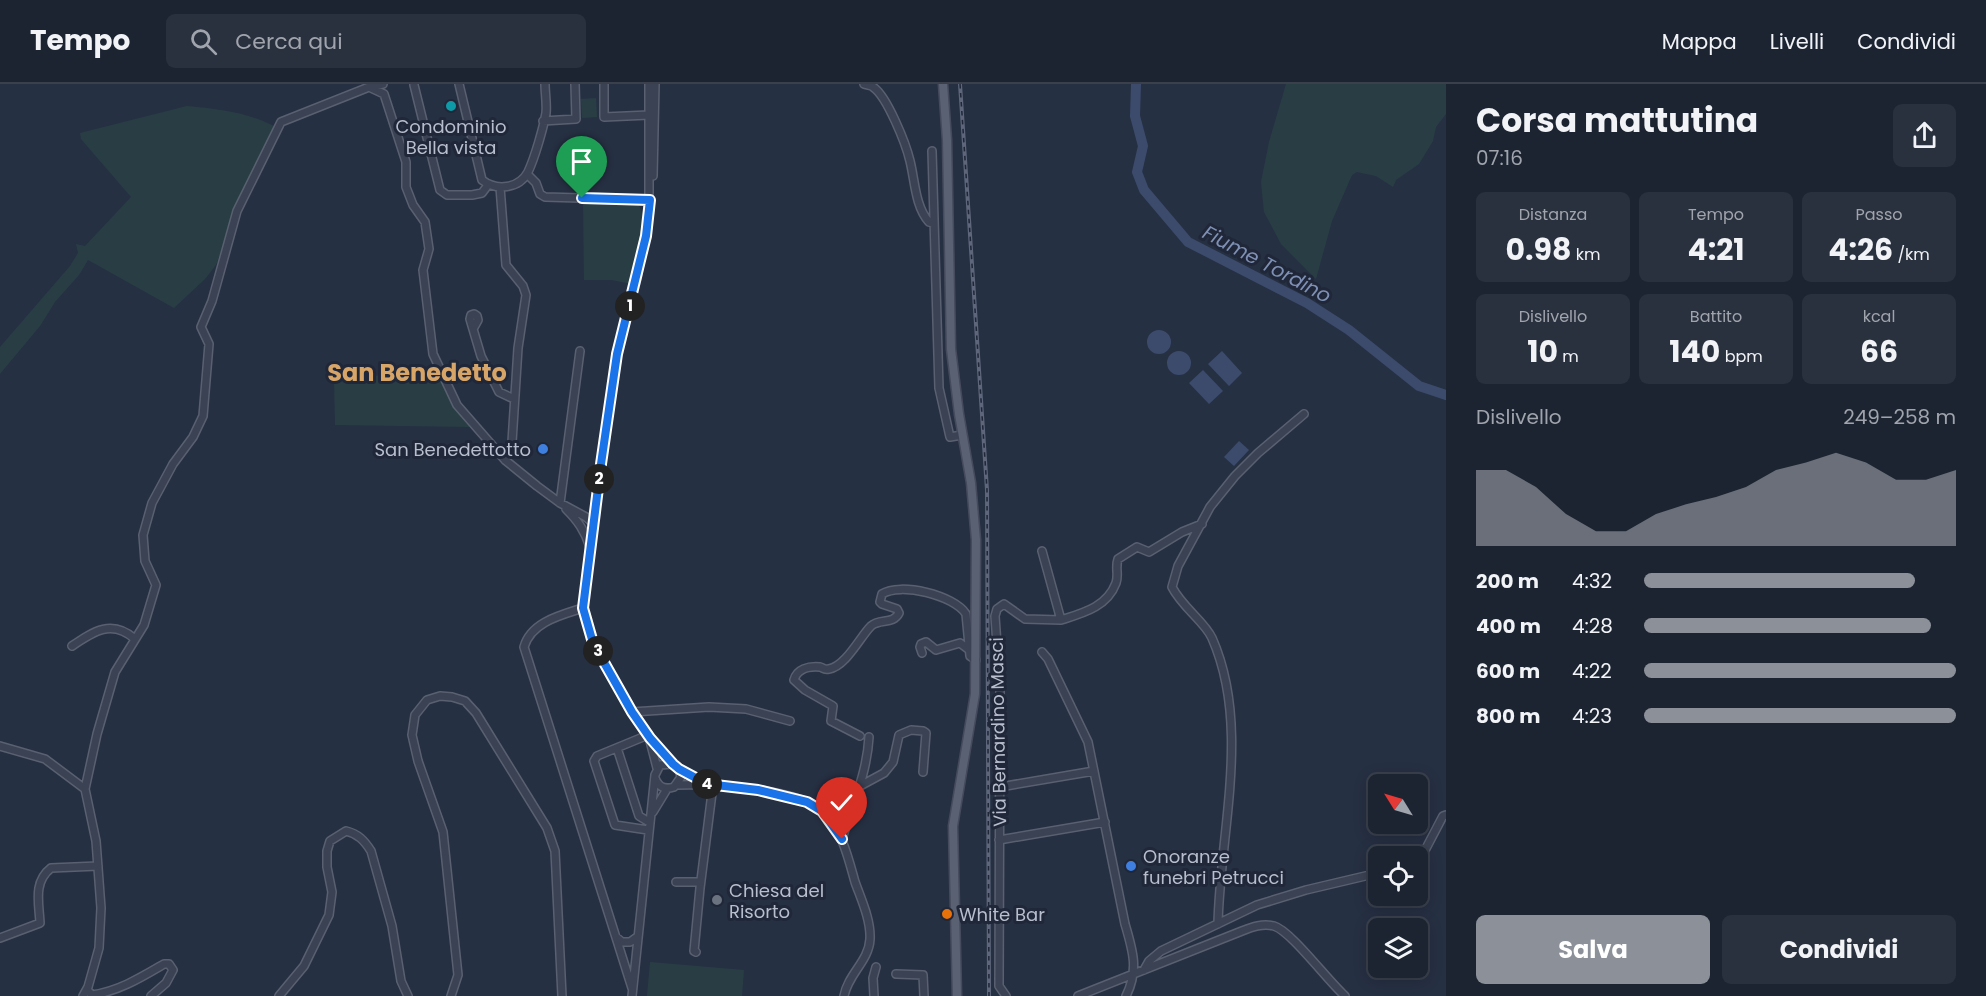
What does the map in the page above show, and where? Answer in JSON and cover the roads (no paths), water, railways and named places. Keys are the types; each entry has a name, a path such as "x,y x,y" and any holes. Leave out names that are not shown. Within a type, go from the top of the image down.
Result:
{"main road":[{"path":"943,84 947,123 951,349 975,524 976,660 972,715 952,826 957,996"}],"street":[{"path":"151,996 166,983 173,970 170,964 164,964 125,986 105,993 92,995 85,993 99,948 101,908 96,842 85,789 97,734 115,672 144,625 156,585 145,561 142,535 152,503 173,464 194,437 203,416 209,344 201,327 212,301 237,211 281,122 369,87 383,84"},
{"path":"459,84 482,180 488,185 500,187 513,186 527,174 546,112 545,84"},
{"path":"543,121 576,119 575,84"},
{"path":"604,84 604,117 649,115"},
{"path":"649,84 650,200"},
{"path":"655,84 654,164 646,236 617,354 583,608 593,643 632,712 649,737 679,769 710,784"},
{"path":"864,84 873,87 887,104 909,158 921,210 929,222 933,223"},
{"path":"414,85 440,190 447,195 472,195 482,193 488,185"},
{"path":"369,87 384,94 406,162 406,186 413,205 424,222 429,249 423,270 433,354 457,405 505,460 580,518 594,524"},
{"path":"932,151 939,388 950,437 962,435"},
{"path":"527,174 536,183 540,194 545,197 650,200"},
{"path":"500,187 506,265 525,290 512,442 505,460"},
{"path":"473,329 481,356 499,392 514,399"},
{"path":"560,503 580,351"},
{"path":"1213,943 1226,832 1231,743 1229,697 1211,635 1178,598 1172,587 1178,566 1210,507 1235,476 1258,453 1304,414"},
{"path":"580,518 589,515 596,507"},
{"path":"580,518 591,549"},
{"path":"1042,551 1061,620 1098,606 1107,598 1116,583 1118,559 1137,547 1149,552 1182,532 1202,524"},
{"path":"860,736 831,721 833,706 805,690 794,680 796,672 802,669 821,667 829,669 836,666 855,648 871,627 876,623 897,617 899,613 897,609 880,602 882,594 889,590 919,591 954,602 966,615 968,649 970,656 976,660"},
{"name":"Via Bernardino Masci","path":"1006,996 999,986 1000,688 995,616 997,609 1004,604 1024,620 1061,620"},
{"path":"583,608 558,616 535,629 527,637 524,647 632,992"},
{"path":"72,646 88,635 106,628 118,629 135,639"},
{"path":"921,652 920,647 926,642 936,650 960,643 968,649"},
{"path":"1042,652 1048,659 1088,742 1133,952 1133,982 1126,996"},
{"path":"451,996 458,975 443,832 418,761 412,735 415,715 427,700 440,696 465,701 476,713 547,828 555,851 562,996"},
{"path":"632,712 709,707 746,709 790,721"},
{"path":"860,786 884,773 893,762 899,735 911,730 926,733 923,772"},
{"path":"649,737 597,756 594,761 613,823 618,826 649,824"},
{"path":"632,992 657,768 649,737"},
{"path":"842,839 868,756 869,737"},
{"path":"0,746 45,759 85,789"},
{"path":"617,748 639,816 649,824"},
{"path":"657,768 664,763 673,764"},
{"path":"677,785 681,777 679,769"},
{"path":"1000,787 1094,771"},
{"path":"655,778 658,784 667,789"},
{"path":"649,824 667,789 677,785 710,784 758,790 807,802 822,811 842,839 868,921 870,939 866,956 852,975 844,995"},
{"path":"696,952 694,951 710,784"},
{"path":"1427,846 1443,816 1446,815"},
{"path":"999,840 1105,822"},
{"path":"279,996 304,966 329,915 332,892 327,867 327,851 330,841 346,831 364,840 371,851 392,926 401,981 408,996"},
{"path":"0,938 40,923 38,885 45,872 51,868 98,866"},
{"path":"1144,970 1149,961 1161,951 1265,903 1306,890 1368,875"},
{"path":"676,882 700,882"},
{"path":"1078,996 1252,927 1264,925 1276,927 1286,933 1345,996"},
{"path":"616,937 622,942 630,942 637,937"},
{"path":"874,996 873,978 876,967"},
{"path":"896,974 923,971 924,996"}],"water":[{"path":"1159,330 1168,333 1171,342 1168,351 1159,354 1150,351 1147,342 1150,333"},
{"path":"1179,351 1188,354 1191,363 1188,372 1179,375 1170,372 1167,363 1170,354"},
{"path":"1222,351 1242,373 1229,386 1208,364"},
{"path":"1203,370 1223,391 1209,404 1189,383"},
{"path":"1239,441 1249,450 1234,466 1224,457"}],"waterway":[{"name":"Fiume Tordino","path":"1136,84 1135,116 1143,146 1137,172 1144,190 1188,242 1307,303 1349,330 1419,386 1446,395"}],"railway":[{"path":"960,84 987,490 989,996"}],"place":[{"name":"Condominio Bella vista","path":"451,106"},
{"name":"San Benedettotto","path":"543,449"},
{"name":"Onoranze funebri Petrucci","path":"1131,866"},
{"name":"Chiesa del Risorto","path":"717,900"},
{"name":"White Bar","path":"947,914"}],"district":[{"name":"San Benedetto","path":"417,372"}]}
